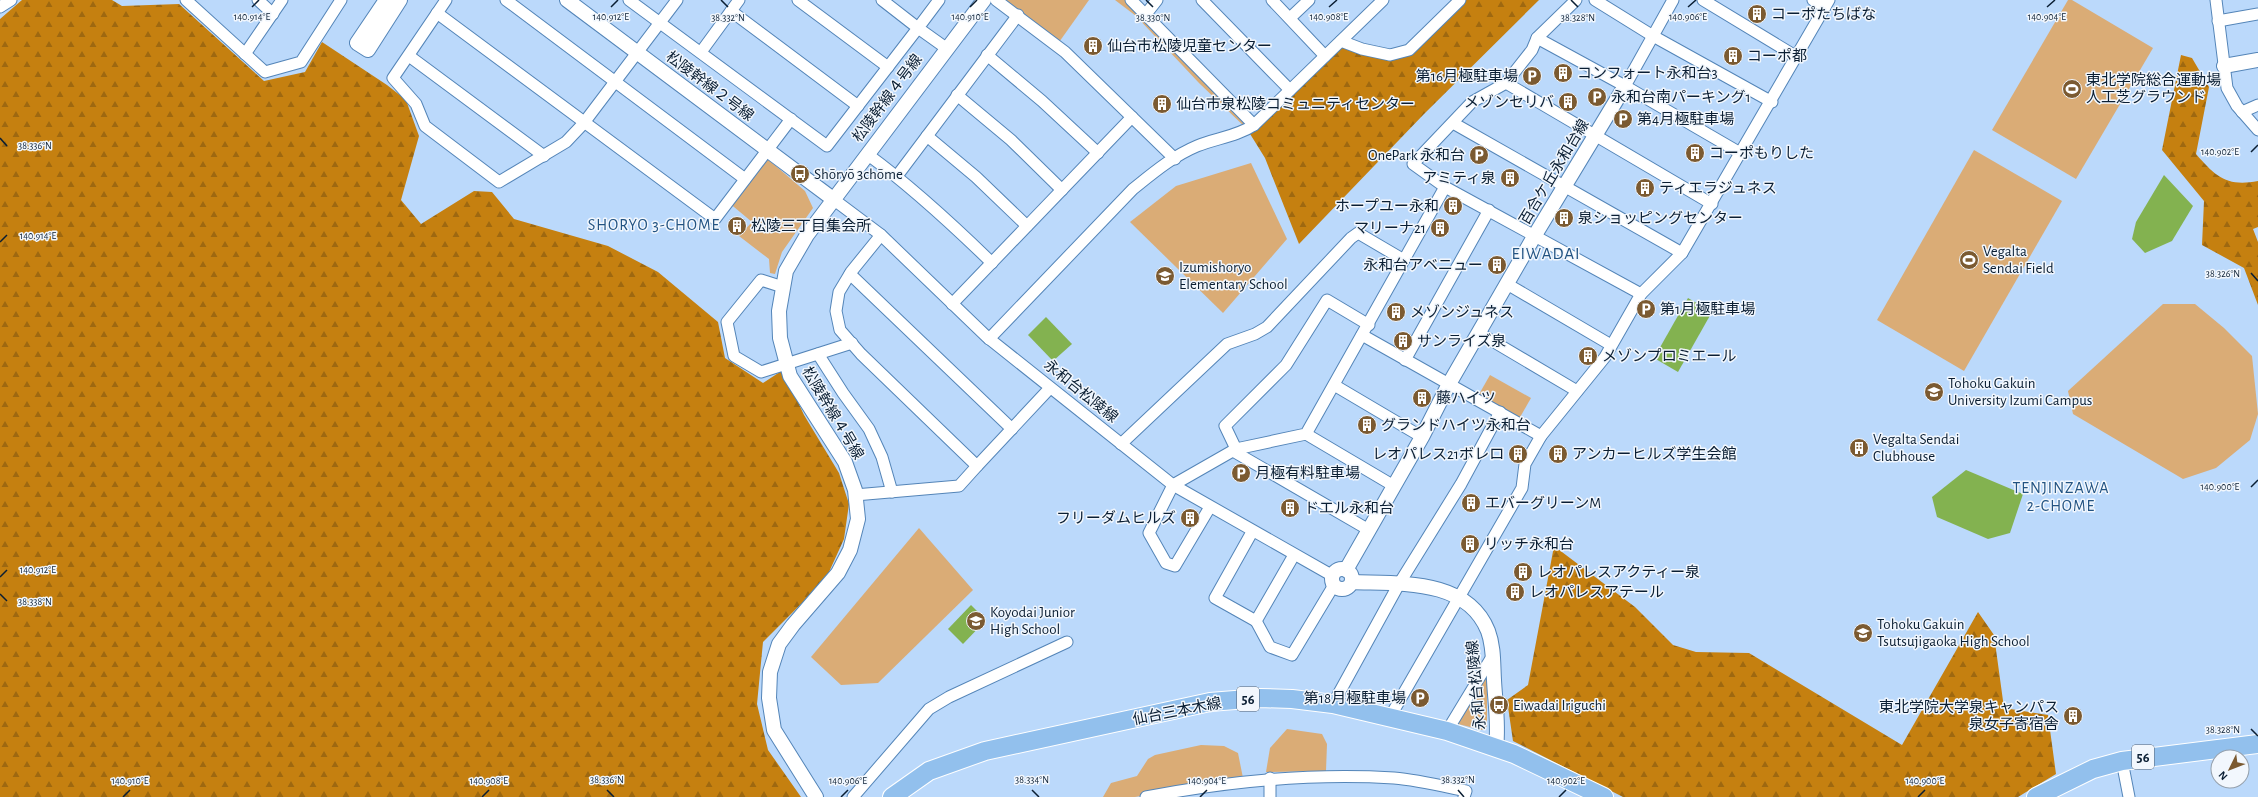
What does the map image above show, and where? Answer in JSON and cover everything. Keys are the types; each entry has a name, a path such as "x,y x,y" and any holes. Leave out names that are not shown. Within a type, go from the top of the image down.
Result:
{"main road":[{"name":"仙台三本木線","path":"892,797 929,771 985,751 1210,702 1260,698 1292,699 1333,704 1447,731 1496,747 1604,797"},
{"name":"56","path":"2036,797 2093,769 2122,761 2258,744"}],"street":[{"path":"0,7 11,0"},
{"path":"186,0 265,72 301,62 341,0"},
{"path":"258,0 273,14"},
{"path":"245,54 282,0"},
{"path":"386,0 357,44 368,50 400,0"},
{"path":"446,0 393,78 416,104 425,126 499,182 566,142 585,122 677,0"},
{"path":"506,0 745,179"},
{"name":"松陵幹線２号線","path":"567,0 833,199"},
{"path":"629,0 827,146 939,0"},
{"path":"701,52 739,0"},
{"path":"798,0 888,67"},
{"path":"882,0 946,48"},
{"name":"松陵幹線４号線","path":"816,797 774,730 769,698 770,672 779,644 793,625 838,573 850,550 858,519 855,495 845,462 790,376 780,338 779,311 786,271 803,241 833,199 946,48 984,0"},
{"path":"996,0 1018,15 1065,52 1174,159"},
{"path":"1131,0 1254,125"},
{"path":"1146,14 1156,0"},
{"path":"1202,0 1290,90"},
{"path":"1272,0 1325,56"},
{"path":"1290,18 1309,0"},
{"path":"989,339 1133,189 1159,168 1197,146 1243,132 1254,125 1383,0"},
{"path":"1341,41 1362,49 1390,55 1409,50 1460,0"},
{"path":"1576,0 1537,38 1532,50 1506,84 1472,102 1453,124 1413,164 1445,187 1641,294"},
{"path":"1595,0 1653,36 1772,102"},
{"name":"百合ケ丘永和台線","path":"1349,576 1369,530 1422,437 1449,384 1535,235 1626,86 1673,0"},
{"path":"1703,0 1797,57"},
{"path":"1390,717 1458,596 1522,488 1526,464 1541,436 1605,357 1641,294 1682,253 1742,154 1827,4 1813,0"},
{"path":"2216,0 2227,88 2242,112 2258,130"},
{"path":"731,11 858,106"},
{"path":"437,13 715,219 790,119"},
{"path":"2218,21 2258,14"},
{"path":"897,176 1018,15"},
{"path":"1537,38 1626,86 1742,154"},
{"path":"987,55 1042,101 1098,153"},
{"path":"409,56 544,156"},
{"path":"2224,66 2258,60"},
{"path":"1506,84 1596,135 1712,204"},
{"path":"957,95 1011,140 1062,190"},
{"path":"2242,112 2258,105"},
{"path":"952,304 1132,117"},
{"path":"1453,124 1682,253"},
{"path":"927,136 976,177 1027,226"},
{"path":"867,154 897,176 946,218 992,263"},
{"path":"1306,434 1445,187"},
{"name":"永和台松陵線","path":"833,199 881,235 989,339 1173,486 1294,555 1333,581 1340,588 1346,588 1349,576 1444,590 1458,596 1481,616 1488,631 1493,655 1496,747"},
{"path":"1405,360 1489,210"},
{"path":"1121,444 1227,344 1254,334 1267,326 1351,238 1358,233 1404,260"},
{"path":"881,235 850,274 839,292 836,311 840,330 977,466"},
{"path":"850,274 1012,429"},
{"path":"783,287 761,280 727,322 734,356 761,372 852,343"},
{"path":"1507,284 1611,345"},
{"path":"1368,325 1327,300 1286,365 1225,426 1235,450 1369,530"},
{"path":"1479,333 1577,391"},
{"path":"1362,335 1541,436"},
{"path":"818,354 842,393 869,429 882,457 892,492"},
{"path":"1334,385 1422,437"},
{"path":"855,495 959,486 1050,388"},
{"path":"1333,704 1399,584 1461,484 1500,412"},
{"path":"1210,507 1175,566 1166,563 1150,533 1173,486 1235,450 1306,434 1394,486"},
{"path":"1252,532 1215,598 1256,621 1270,647 1292,655 1333,581"},
{"path":"1256,621 1294,555"},
{"path":"853,797 929,709 949,697 1067,642"},
{"path":"1447,731 1493,655"},
{"path":"2122,761 2129,797"},
{"path":"1270,778 1270,797"},
{"path":"1146,797 1270,778 1395,778 1466,791 1464,797"}],"shaded area":[{"path":"996,0 1089,0 1057,45"},
{"path":"1115,0 1130,0 1254,125 1247,129 1199,83 1136,16"},
{"name":"東北学院総合運動場 人工芝グラウンド","path":"2068,0 2072,0 2153,48 2076,179 1992,130"},
{"name":"Vegalta Sendai Field","path":"1974,150 2062,201 1964,371 1877,320"},
{"path":"763,155 805,191 813,208 782,252 775,274 770,273 769,259 739,236 752,222 728,202"},
{"path":"1251,163 1287,239 1223,313 1130,222 1176,186"},
{"path":"2164,175 2193,206 2172,241 2145,253 2132,239 2136,222"},
{"path":"1688,298 1712,312 1678,372 1654,358"},
{"path":"2163,304 2195,304 2224,328 2252,356 2258,414 2250,440 2216,468 2183,479 2073,414 2068,391"},
{"path":"1046,317 1072,344 1053,361 1028,335"},
{"path":"1490,375 1531,398 1519,419 1478,396"},
{"path":"1966,470 2023,494 2010,533 1988,539 1937,517 1932,497"},
{"path":"919,528 973,590 878,683 841,685 811,657"},
{"path":"971,605 986,620 963,644 948,629"},
{"path":"1482,679 1487,679 1487,726 1482,730 1458,724"},
{"path":"1287,729 1322,734 1327,744 1326,771 1266,772 1270,748"},
{"path":"1201,745 1224,746 1238,753 1243,778 1135,797 1103,797 1111,783 1137,776 1148,759 1155,755"}],"green space":[{"path":"22,0 112,0 122,6 179,4 264,81 305,72 322,42 387,85 406,100 419,136 401,200 421,224 474,191 492,192 514,219 608,246 658,272 718,322 725,358 763,383 783,370 804,415 839,473 849,504 844,539 829,572 803,602 763,642 757,704 768,750 801,797 0,797 0,19"},
{"path":"1458,0 1539,0 1424,114 1299,244 1265,158 1247,129 1341,41 1390,55 1409,50"},
{"path":"2181,55 2192,58 2209,87 2196,154 2210,169 2223,178 2238,183 2258,181 2258,227 2253,229 2258,242 2258,305 2244,268 2202,245 2204,201 2162,150"},
{"path":"1554,546 1635,607 1673,645 1696,652 1749,653 1902,745 1978,612 1994,635 2004,708 2048,715 2056,774 2018,797 1623,797 1513,741 1507,700 1528,685"}],"place":[{"name":"コーポたちばな","path":"1757,14"},
{"name":"仙台市松陵児童センター","path":"1093,46"},
{"name":"コーポ都","path":"1733,56"},
{"name":"コンフォート永和台3","path":"1563,73"},
{"name":"第16月極駐車場","path":"1532,76"},
{"name":"東北学院総合運動場 人工芝グラウンド","path":"2072,89"},
{"name":"永和台南パーキング1","path":"1597,97"},
{"name":"メゾンセリバ","path":"1568,102"},
{"name":"仙台市泉松陵コミュニティセンター","path":"1162,104"},
{"name":"第4月極駐車場","path":"1623,119"},
{"name":"コーポもりした","path":"1695,153"},
{"name":"OnePark 永和台","path":"1479,155"},
{"name":"Shōryō 3chōme","path":"800,174"},
{"name":"アミティ泉","path":"1510,178"},
{"name":"ティエラジュネス","path":"1645,188"},
{"name":"ホープユー永和","path":"1453,206"},
{"name":"泉ショッピングセンター","path":"1564,218"},
{"name":"松陵三丁目集会所","path":"737,226"},
{"name":"マリーナ21","path":"1440,228"},
{"name":"Vegalta Sendai Field","path":"1969,260"},
{"name":"永和台アベニュー","path":"1497,265"},
{"name":"Izumishoryo Elementary School","path":"1165,276"},
{"name":"第1月極駐車場","path":"1646,309"},
{"name":"メゾンジュネス","path":"1396,312"},
{"name":"サンライズ泉","path":"1403,341"},
{"name":"メゾンプロミエール","path":"1588,356"},
{"name":"Tohoku Gakuin University Izumi Campus","path":"1934,392"},
{"name":"藤ハイツ","path":"1422,398"},
{"name":"グランドハイツ永和台","path":"1367,425"},
{"name":"Vegalta Sendai Clubhouse","path":"1859,448"},
{"name":"レオパレス21ボレロ","path":"1518,454"},
{"name":"アンカーヒルズ学生会館","path":"1558,454"},
{"name":"月極有料駐車場","path":"1241,473"},
{"name":"エバーグリーンM","path":"1471,503"},
{"name":"ドエル永和台","path":"1290,508"},
{"name":"フリーダムヒルズ","path":"1190,518"},
{"name":"リッチ永和台","path":"1470,544"},
{"name":"レオパレスアクティー泉","path":"1523,572"},
{"name":"レオパレスアテール","path":"1515,592"},
{"name":"Koyodai Junior High School","path":"976,621"},
{"name":"Tohoku Gakuin Tsutsujigaoka High School","path":"1863,633"},
{"name":"第18月極駐車場","path":"1420,698"},
{"name":"Eiwadai Iriguchi","path":"1499,705"},
{"name":"東北学院大学泉キャンパス 泉女子寄宿舎","path":"2073,716"}],"district":[{"name":"SHORYO 3-CHOME","path":"654,224"},
{"name":"EIWADAI","path":"1546,253"},
{"name":"TENJINZAWA 2-CHOME","path":"2061,496"}]}
